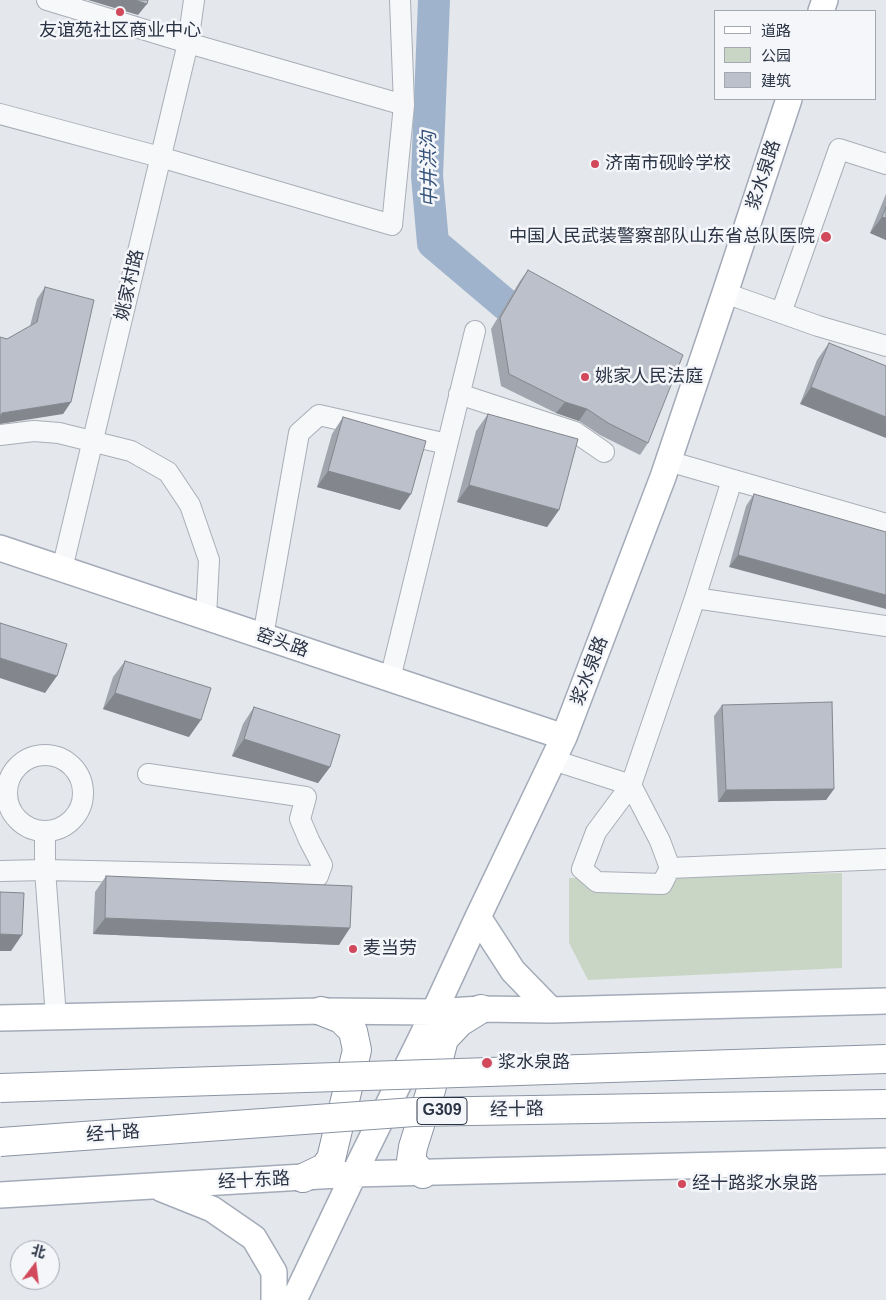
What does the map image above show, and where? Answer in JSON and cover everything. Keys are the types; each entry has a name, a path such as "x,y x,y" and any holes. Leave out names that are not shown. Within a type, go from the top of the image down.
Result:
{"highway":[{"path":"422,1174 411,1161 413,1147 431,1090 444,1039 460,1022 481,1009"},
{"path":"303,1178 324,1168 331,1159 357,1050 352,1031 341,1019 321,1011"},
{"name":"G309","path":"0,1088 886,1059"},
{"name":"经十路","path":"0,1142 414,1112 886,1104"}],"main road":[{"name":"浆水泉路","path":"294,1300 434,1012 564,737 668,461 789,100"},
{"name":"窑头路","path":"0,548 564,737"},
{"path":"478,917 513,971 551,1010"},
{"path":"0,1018 321,1011 551,1010 886,1001"},
{"path":"354,1174 422,1174 886,1160"},
{"name":"经十东路","path":"154,1186 354,1174"},
{"path":"0,1195 154,1186 212,1209 254,1238 274,1272 274,1300"}],"street":[{"path":"47,0 404,105"},
{"name":"姚家村路","path":"62,569 188,43 194,0"},
{"path":"0,114 160,157 392,225 404,105 400,0"},
{"path":"781,313 839,149 886,164"},
{"path":"725,293 886,346"},
{"path":"390,679 475,331"},
{"path":"459,394 576,432 604,452"},
{"path":"264,636 300,433 319,415 447,444"},
{"path":"0,435 34,431 59,433 131,451 168,472 190,505 209,560 206,617"},
{"path":"668,461 886,524"},
{"path":"553,760 631,785 660,841 670,868 662,884 597,882 582,869 596,832 631,785 695,598 732,480"},
{"path":"695,598 886,626"},
{"path":"0,871 46,870 318,876 322,865 300,819 306,797 148,774"},
{"path":"45,831 56,1017"},
{"path":"670,868 886,859"}],"green space":[{"path":"842,873 842,968 588,980 569,943 569,878"}],"building":[{"path":"135,0 148,0 147,4"},
{"path":"886,207 886,218 882,217"},
{"name":"姚家人民法庭","path":"528,270 683,355 648,443 608,423 587,409 565,402 509,374 500,318"},
{"path":"45,287 94,300 71,402 2,413 0,416 0,337 7,339 37,322"},
{"path":"829,343 886,366 886,417 811,387"},
{"path":"488,414 578,439 559,510 469,485"},
{"path":"343,417 426,441 411,494 328,471"},
{"path":"754,494 886,532 886,595 738,555"},
{"path":"0,623 67,644 57,676 0,658"},
{"path":"125,661 211,688 201,720 115,693"},
{"path":"832,702 834,789 726,790 722,705"},
{"path":"254,707 340,735 330,767 244,739"},
{"path":"106,876 352,886 350,928 105,918"},
{"path":"0,892 24,893 22,935 0,934"}],"waterway":[{"name":"中井洪沟","path":"434,0 427,176 433,243 505,304"}],"place":[{"name":"友谊苑社区商业中心","path":"120,12"},
{"name":"济南市砚岭学校","path":"595,164"},
{"name":"中国人民武装警察部队山东省总队医院","path":"826,237"},
{"name":"姚家人民法庭","path":"585,377"},
{"name":"麦当劳","path":"353,949"},
{"name":"浆水泉路","path":"487,1063"},
{"name":"经十路浆水泉路","path":"682,1184"}]}
